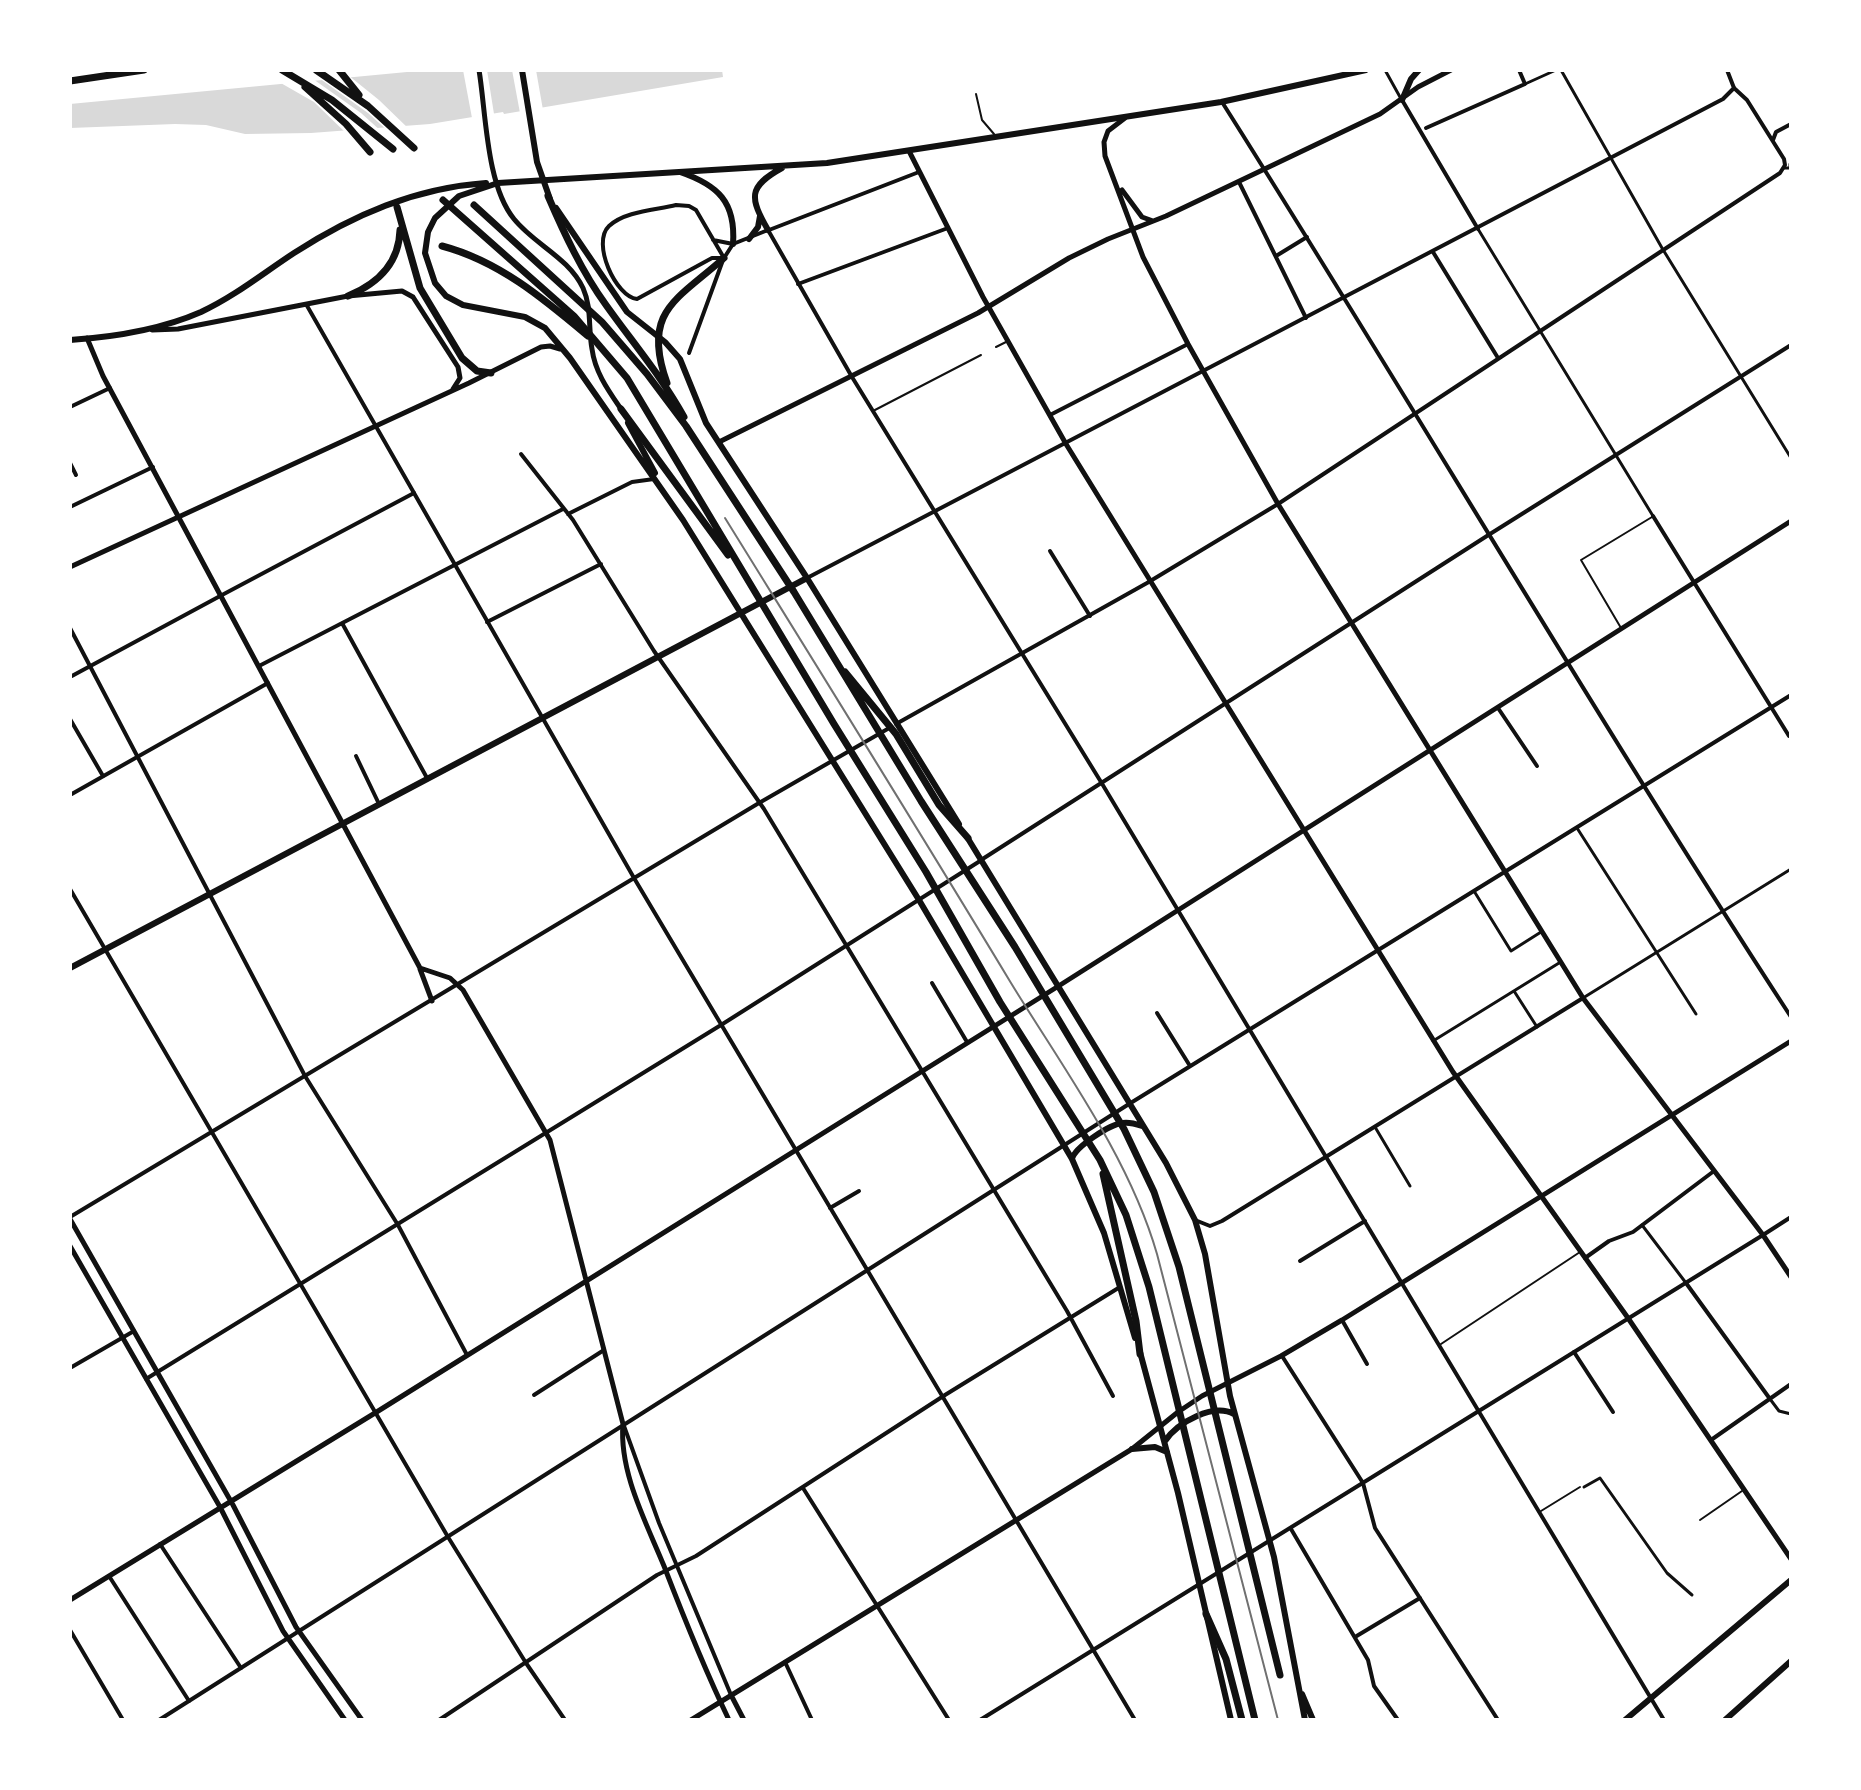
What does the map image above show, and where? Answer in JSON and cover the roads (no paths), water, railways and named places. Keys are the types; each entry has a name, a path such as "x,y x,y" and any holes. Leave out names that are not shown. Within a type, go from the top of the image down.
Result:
{"highway":[{"path":"70,81 144,70"},
{"path":"282,70 332,100 393,149"},
{"path":"316,70 368,106 414,148"},
{"path":"340,71 368,106"},
{"path":"297,79 370,152"},
{"path":"548,196 601,298 671,393 703,450 1040,987 1141,1162 1179,1267 1280,1675"},
{"path":"443,200 574,316 607,352 655,421 926,872 1000,1002 1100,1160 1126,1215 1149,1287 1255,1720"},
{"path":"394,205 414,273 427,300 467,364 477,371 491,373"},
{"path":"474,205 602,322 647,374 703,450"},
{"path":"348,296 374,283 387,268 400,235 399,216"},
{"path":"442,246 480,259 520,282 607,352"},
{"path":"671,393 658,349 661,322 682,292 724,258"},
{"path":"621,409 749,582"},
{"path":"833,659 896,734 939,805 968,838"},
{"path":"1100,1160 1139,1332 1140,1354"},
{"path":"1206,1614 1226,1659 1242,1720"}],"main road":[{"path":"479,70 495,174 506,208 522,228 565,263 577,277 588,300 595,362 603,383 621,409 669,498"},
{"path":"522,70 537,162 548,196 615,297 632,317 670,347 680,359 702,416 807,578 894,725 968,838 1054,989 1173,1175 1195,1220 1205,1254 1227,1382 1270,1542 1305,1720"},
{"path":"1339,77 1351,70"},
{"path":"1402,100 1411,79 1419,70"},
{"path":"719,442 988,306 1069,258 1265,170 1380,114 1418,87 1451,70"},
{"path":"151,329 187,318 228,298 333,228 434,190 556,179 827,163 1221,102 1362,71"},
{"path":"1130,116 1112,126 1104,142 1105,156 1152,275 1278,504 1583,998 1763,1235 1791,1277"},
{"path":"909,151 988,306 1066,444 1433,1041 1628,1318 1791,1559"},
{"path":"768,230 754,202 756,189 766,177 785,166"},
{"path":"676,171 710,186 724,199 733,222 733,244"},
{"path":"498,183 459,196 438,213 428,232 425,253 429,271 437,287 449,298 470,308 532,319 549,332 564,351 669,498 836,759 1066,1142 1097,1215 1161,1425 1202,1583 1206,1614 1231,1720"},
{"path":"1117,183 1142,217 1153,221"},
{"path":"749,239 758,227 760,216"},
{"path":"70,340 151,329 178,329 348,296 402,291 413,297 460,372 460,381 450,392"},
{"path":"87,338 110,388 420,968 432,1001"},
{"path":"70,567 541,347 555,346 564,351"},
{"path":"70,1600 1054,989 1791,521"},
{"path":"70,968 807,578"},
{"path":"420,968 458,984 546,1132 623,1424 627,1467 666,1571 729,1720"},
{"path":"691,1720 1132,1449 1167,1420 1217,1388 1281,1356 1342,1320 1791,1041"},
{"path":"1072,1159 1077,1149 1118,1124 1143,1126"},
{"path":"70,1218 230,1501 299,1631 362,1720"},
{"path":"70,1246 220,1507 287,1638 345,1720"},
{"path":"1165,1441 1173,1431 1206,1413 1222,1409 1235,1414"},
{"path":"1132,1449 1155,1447 1168,1453"},
{"path":"1625,1720 1791,1580"},
{"path":"1725,1720 1791,1661"},
{"path":"1296,1681 1313,1720"},
{"path":"731,1695 744,1720"},
{"path":"336,1707 347,1700"}],"street":[{"path":"1385,70 1539,330 1790,737"},
{"path":"1519,70 1525,84"},
{"path":"1426,128 1559,70 1662,248 1791,458"},
{"path":"70,1218 759,803 1090,616 1278,504 1780,173 1788,166 1747,100 1734,88 1727,70"},
{"path":"807,578 1611,159 1726,98 1734,88"},
{"path":"1221,102 1417,414 1722,912 1791,1017"},
{"path":"1773,140 1776,132 1791,124"},
{"path":"713,240 733,244 749,239 919,172"},
{"path":"1239,182 1306,318"},
{"path":"682,205 696,210 724,258 712,258 644,296 633,299 621,290 601,244 606,229 620,219 682,205"},
{"path":"798,284 948,228"},
{"path":"768,230 852,377 1101,782 1664,1720"},
{"path":"1276,256 1307,237"},
{"path":"689,353 724,258 733,244"},
{"path":"1433,252 1498,358"},
{"path":"306,304 634,878 1135,1720"},
{"path":"1050,415 1188,344"},
{"path":"146,1379 721,1025 1791,345"},
{"path":"70,407 110,388"},
{"path":"521,454 568,514 658,657 759,803 1070,1317 1113,1396"},
{"path":"70,463 76,475"},
{"path":"70,507 153,467"},
{"path":"568,514 632,482 655,479"},
{"path":"70,677 414,493"},
{"path":"259,666 564,509"},
{"path":"1050,551 1090,616"},
{"path":"487,622 601,564"},
{"path":"342,623 427,778"},
{"path":"70,628 305,1076 398,1225 467,1355"},
{"path":"70,795 268,683"},
{"path":"159,1720 1066,1142 1791,695"},
{"path":"1498,708 1537,766"},
{"path":"70,719 72,729 103,776"},
{"path":"356,756 379,804"},
{"path":"1577,828 1696,1014"},
{"path":"1195,1220 1206,1225 1218,1224 1791,869"},
{"path":"70,889 448,1537 565,1720"},
{"path":"1474,891 1511,951 1541,932"},
{"path":"1433,1041 1560,962"},
{"path":"932,983 967,1042"},
{"path":"1514,991 1537,1027"},
{"path":"1157,1013 1190,1066"},
{"path":"1375,1127 1410,1186"},
{"path":"1583,1255 1625,1236 1714,1171"},
{"path":"830,1208 859,1191"},
{"path":"980,1720 1791,1217"},
{"path":"1300,1261 1365,1221"},
{"path":"1642,1225 1779,1411 1791,1414"},
{"path":"439,1720 666,1571 696,1556 1120,1287"},
{"path":"1342,1320 1367,1364"},
{"path":"70,1368 134,1331"},
{"path":"534,1395 604,1350"},
{"path":"1574,1352 1613,1412"},
{"path":"1281,1356 1363,1483 1375,1528 1498,1720"},
{"path":"1709,1441 1791,1384"},
{"path":"623,1424 676,1566 731,1695"},
{"path":"1582,1487 1600,1478 1667,1573 1692,1595"},
{"path":"803,1487 949,1720"},
{"path":"1291,1529 1371,1667 1374,1686 1398,1720"},
{"path":"160,1544 241,1668"},
{"path":"109,1576 189,1701"},
{"path":"1355,1637 1420,1598"},
{"path":"70,1630 123,1720"},
{"path":"785,1662 812,1720"}],"lane":[{"path":"976,94 982,120 998,138"},
{"path":"996,347 1007,341"},
{"path":"873,411 981,355"},
{"path":"1622,630 1581,560 1653,516"},
{"path":"1440,1345 1583,1255"},
{"path":"1540,1511 1582,1487"},
{"path":"1700,1520 1743,1491"}],"railway":[{"path":"725,518 1073,1081 1130,1183 1157,1254 1278,1720"}]}
